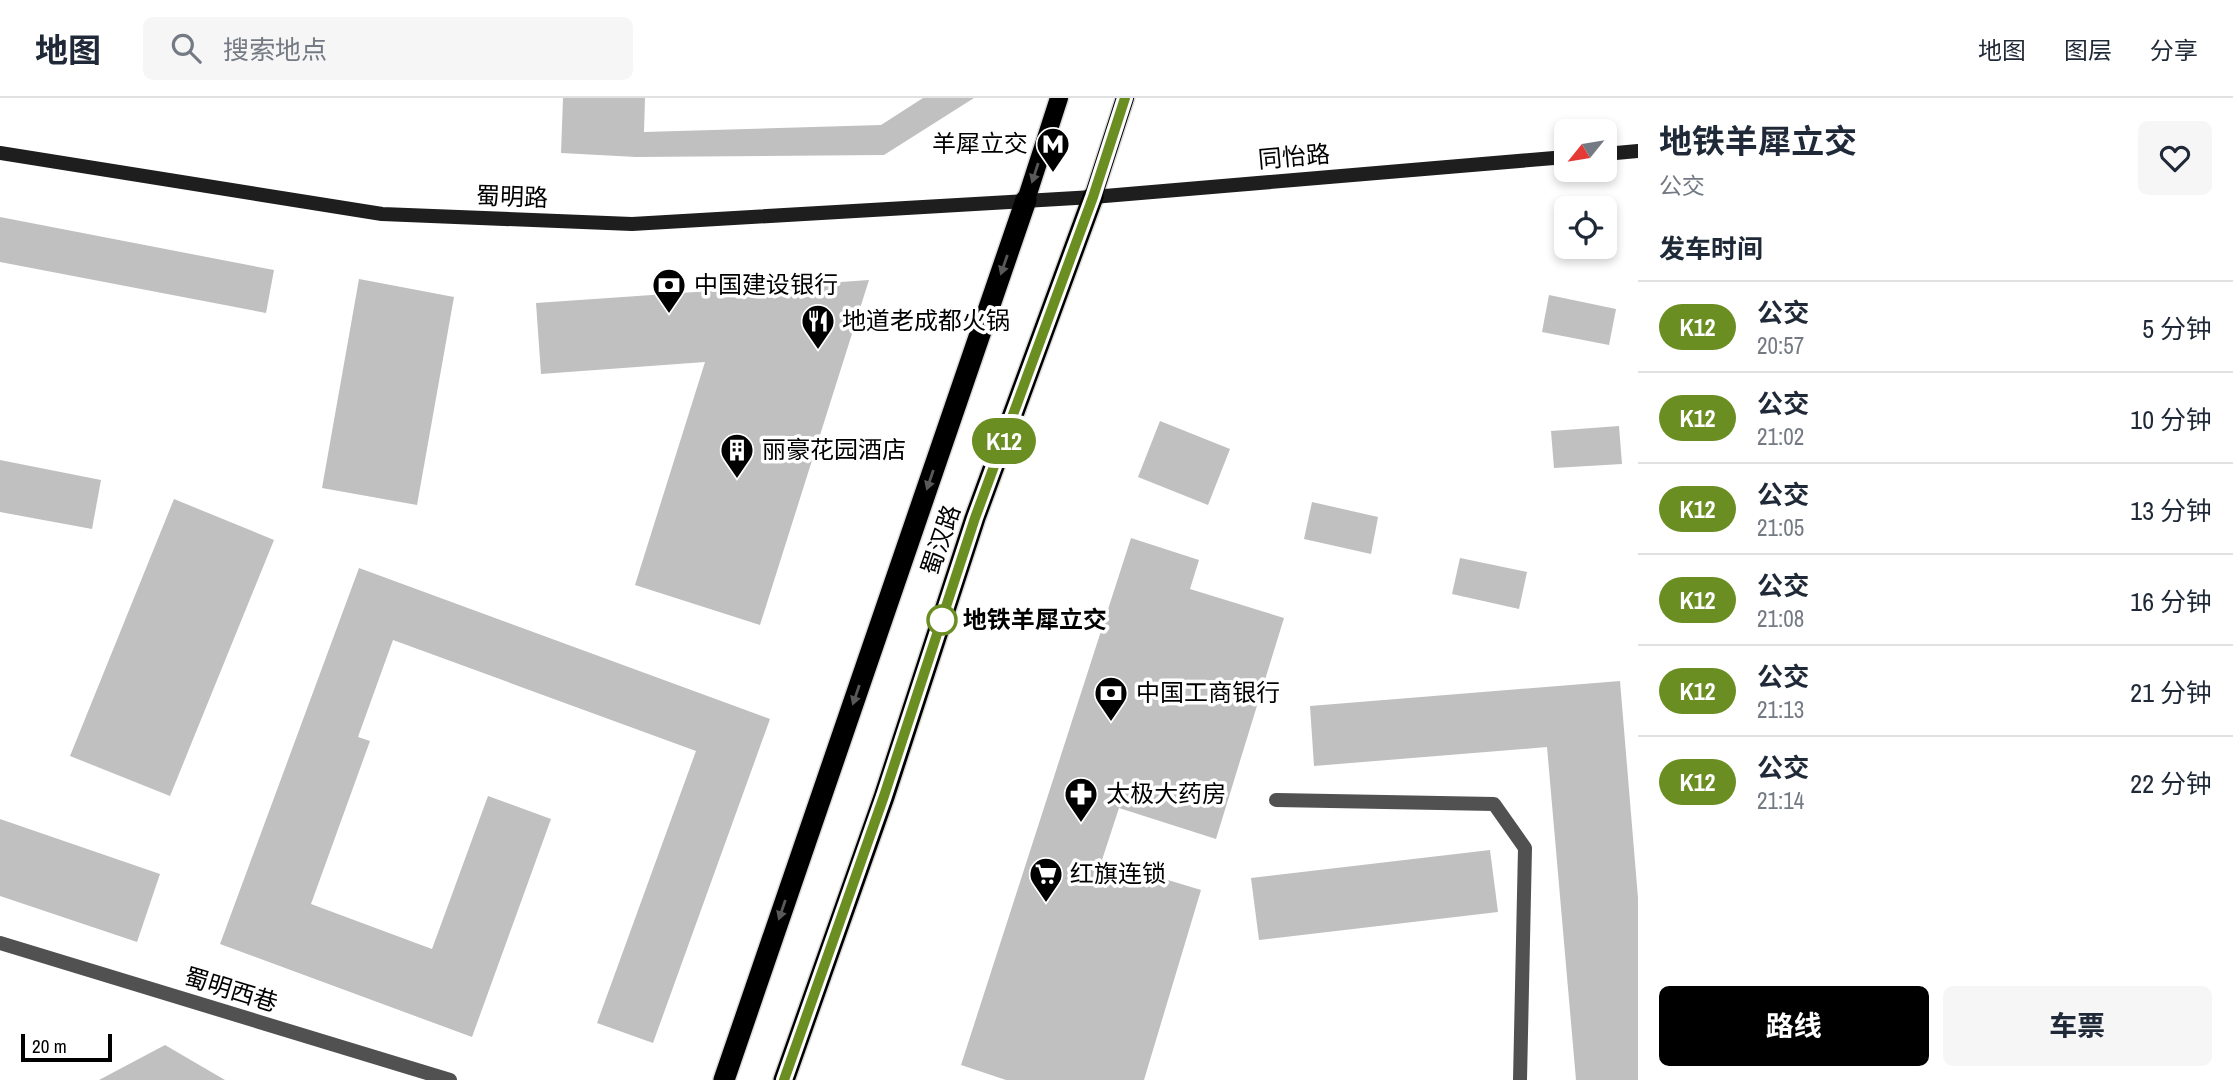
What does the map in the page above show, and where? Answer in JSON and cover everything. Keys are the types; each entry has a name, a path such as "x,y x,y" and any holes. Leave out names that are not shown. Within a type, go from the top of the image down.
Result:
{"highway":[{"name":"蜀汉路","path":"784,1080 879,809 975,518 1093,197"},
{"name":"蜀汉路","path":"724,1080 1026,200"}],"main road":[{"name":"蜀汉路","path":"1026,200 1059,98"},
{"name":"蜀汉路","path":"1093,197 1125,98"}],"street":[{"path":"1617,153 1638,151"},
{"name":"蜀明路","path":"0,153 220,190 396,215 632,225 1026,200"},
{"name":"同怡路","path":"1026,200 1093,197 1554,158"},
{"path":"1276,800 1494,804 1525,848 1520,1080"},
{"name":"蜀明西巷","path":"0,943 450,1080"}],"building":[{"path":"563,98 645,98 644,132 881,125 923,98 974,98 884,155 636,157 561,153"},
{"path":"0,217 274,270 266,313 0,262"},
{"path":"359,279 454,297 417,505 322,488"},
{"name":"丽豪花园酒店","path":"869,280 760,625 635,585 705,362 541,374 536,303"},
{"path":"1549,295 1616,309 1609,345 1542,332"},
{"path":"1160,421 1230,449 1208,505 1138,477"},
{"path":"1619,426 1622,464 1554,468 1551,431"},
{"path":"0,460 101,480 92,529 0,512"},
{"path":"174,499 274,540 170,796 70,756"},
{"path":"1312,502 1378,517 1371,554 1304,539"},
{"path":"1131,538 1199,560 1190,589 1284,618 1216,839 1119,808 1102,860 1201,890 1144,1080 1006,1080 961,1065"},
{"path":"1460,558 1527,572 1519,609 1452,594"},
{"path":"359,568 770,719 653,1043 597,1023 696,751 393,640 358,737 370,741 311,904 432,949 488,796 551,819 472,1037 220,944"},
{"path":"1620,681 1638,898 1638,1080 1576,1080 1547,747 1314,766 1310,706"},
{"path":"0,819 160,874 137,942 0,896"},
{"path":"1490,850 1498,912 1259,940 1251,878"},
{"path":"165,1045 225,1080 99,1080"}],"bus line":[{"name":"K12","path":"784,1080 884,796 975,518 1093,197 1125,98"}],"place":[{"name":"羊犀立交","path":"1053,174"},
{"name":"中国建设银行","path":"669,315"},
{"name":"地道老成都火锅","path":"818,351"},
{"name":"丽豪花园酒店","path":"737,480"},
{"name":"地铁羊犀立交","path":"942,620"},
{"name":"中国工商银行","path":"1111,723"},
{"name":"太极大药房","path":"1081,824"},
{"name":"红旗连锁","path":"1046,904"}]}
